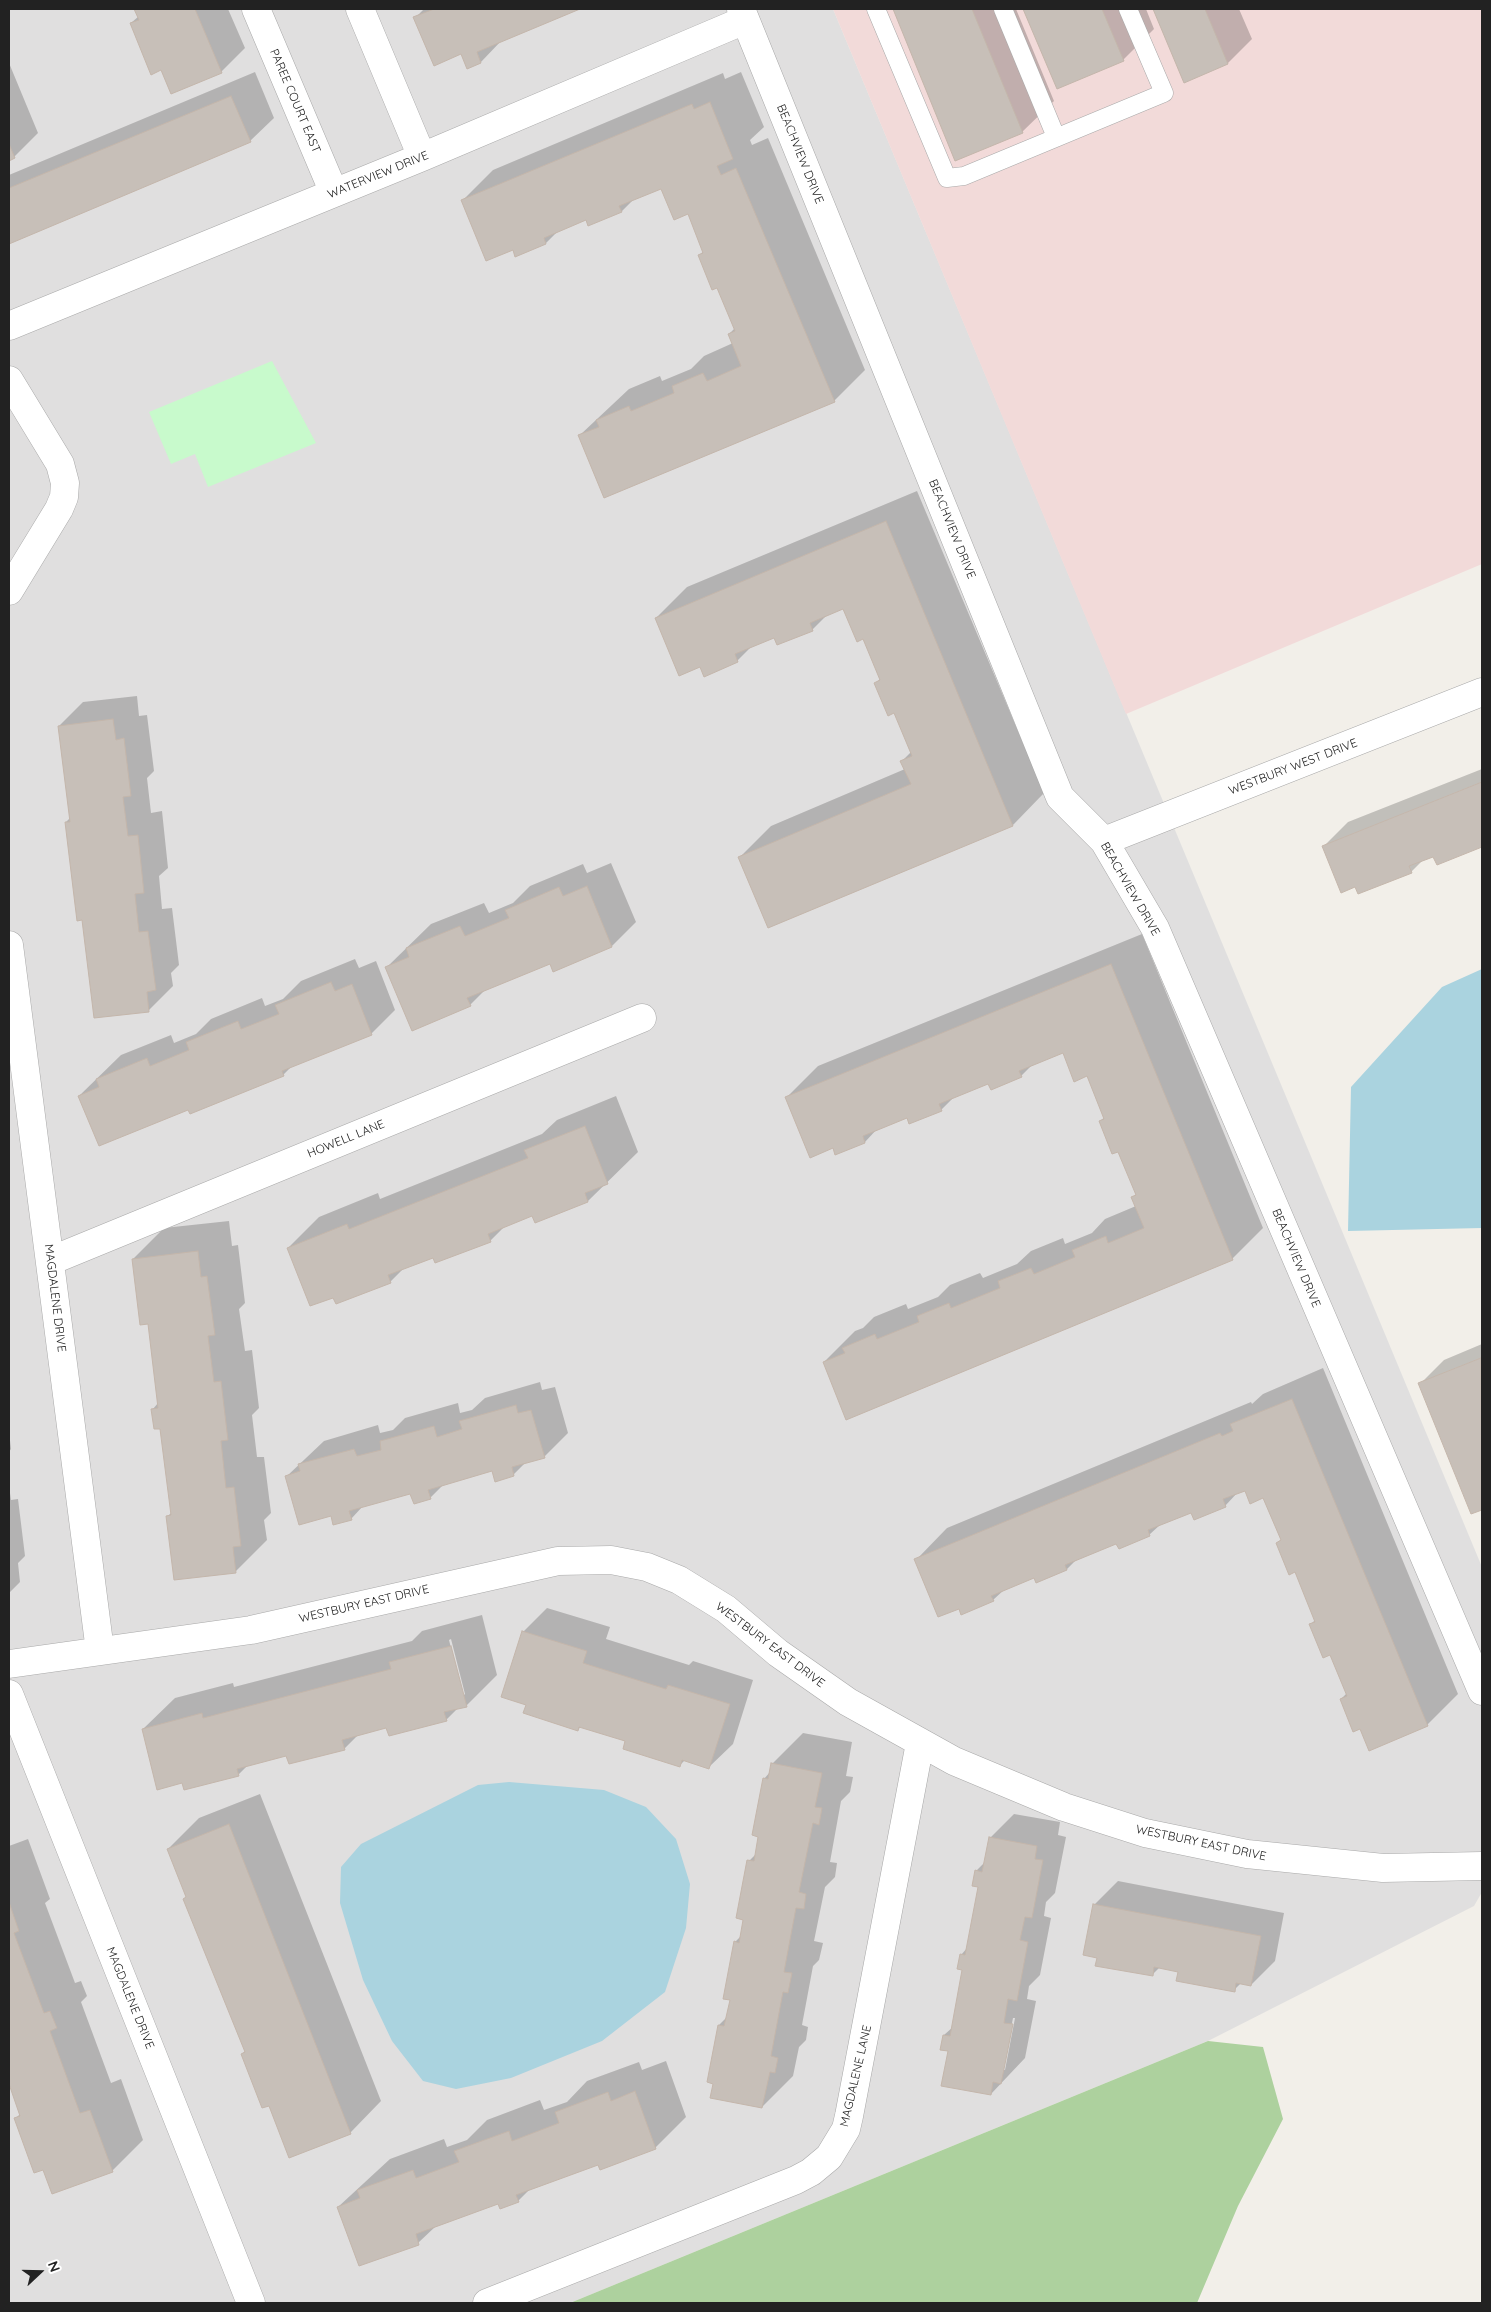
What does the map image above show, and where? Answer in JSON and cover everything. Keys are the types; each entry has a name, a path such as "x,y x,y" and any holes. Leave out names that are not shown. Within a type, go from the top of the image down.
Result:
{"street":[{"name":"PAREE COURT EAST","path":"256,9 334,193"},
{"path":"360,9 422,157"},
{"name":"WATERVIEW DRIVE","path":"9,326 422,157 743,14"},
{"name":"BEACHVIEW DRIVE","path":"743,14 1060,797 1104,841 1155,928 1482,1691"},
{"path":"9,380 60,464 65,484 64,497 59,509 9,591"},
{"name":"WESTBURY WEST DRIVE","path":"1104,841 1482,692"},
{"name":"MAGDALENE DRIVE","path":"9,945 100,1651"},
{"name":"HOWELL LANE","path":"50,1261 642,1018"},
{"name":"WESTBURY EAST DRIVE","path":"9,1664 251,1630 558,1561 612,1560 647,1567 679,1580 726,1609 778,1653 848,1702 954,1761 1064,1807 1162,1837 1246,1854 1350,1866 1435,1868 1482,1866"},
{"name":"MAGDALENE DRIVE","path":"9,1694 251,2303"},
{"name":"MAGDALENE LANE","path":"487,2303 796,2180 811,2172 829,2157 846,2129 850,2116 920,1743"}],"lane":[{"path":"876,9 948,178 964,176 1164,93 1128,9"},
{"path":"1003,9 1056,137"}],"shaded area":[{"path":"9,9 833,9 1482,1567 1482,1892 1474,1906 1208,2041 570,2303 9,2303"},
{"path":"833,9 1482,9 1482,564 1126,714"}],"green space":[{"path":"272,361 316,443 208,487 195,454 171,464 149,412"},
{"path":"1208,2041 1263,2047 1283,2119 1238,2206 1197,2303 570,2303"}],"water":[{"path":"1482,969 1482,1228 1348,1231 1351,1087 1442,987"},
{"path":"509,1782 604,1790 646,1807 676,1839 690,1884 686,1928 665,1992 602,2041 511,2078 456,2089 423,2081 392,2041 363,1980 340,1903 341,1867 361,1844 478,1785"}],"building":[{"path":"134,9 195,9 222,73 171,94 161,70 151,75 130,23 139,20"},
{"path":"434,9 580,9 477,52 481,63 467,69 461,54 434,66 413,17"},
{"path":"893,9 972,9 1023,133 955,161"},
{"path":"1023,9 1102,9 1124,61 1057,89"},
{"path":"1153,9 1205,9 1228,64 1184,83"},
{"path":"231,96 251,142 9,244 9,188"},
{"path":"710,102 733,159 717,166 721,175 736,168 835,402 604,498 578,435 599,427 596,420 629,406 631,411 674,393 672,386 703,373 707,381 741,366 728,334 735,331 717,288 712,290 698,255 703,253 688,214 674,220 661,189 619,206 622,212 588,226 586,220 544,238 546,244 515,257 513,250 486,261 461,200 692,104 694,109"},
{"path":"9,144 15,158 9,161"},
{"path":"886,521 1013,826 768,928 738,857 911,784 900,761 912,756 894,713 888,716 874,683 880,680 863,639 857,642 843,609 810,623 813,631 777,645 774,638 735,654 738,662 704,677 700,667 679,676 655,618"},
{"path":"113,719 116,740 124,738 131,796 123,797 128,836 138,835 144,893 135,894 139,932 148,931 156,990 147,992 149,1012 94,1018 82,920 77,921 65,822 70,822 58,726"},
{"path":"1482,782 1482,847 1437,865 1433,857 1409,866 1412,873 1358,894 1355,887 1341,893 1322,846"},
{"path":"587,886 612,947 553,972 550,964 467,998 471,1006 412,1031 385,967 409,957 406,948 460,926 465,936 509,918 505,910 559,887 563,896"},
{"path":"1111,964 1233,1260 846,1420 823,1362 845,1353 842,1348 875,1334 877,1339 919,1322 917,1316 949,1303 951,1308 1000,1288 998,1281 1031,1268 1034,1274 1075,1257 1072,1250 1106,1236 1108,1243 1144,1228 1131,1197 1136,1195 1118,1152 1112,1154 1099,1121 1104,1119 1087,1076 1074,1082 1063,1053 1019,1071 1022,1077 991,1090 988,1084 939,1104 942,1111 909,1124 907,1118 863,1136 865,1143 835,1155 833,1148 810,1158 785,1097"},
{"path":"331,982 335,991 352,984 372,1035 282,1071 284,1076 190,1114 188,1110 99,1146 78,1096 99,1087 96,1079 147,1058 150,1066 189,1050 186,1042 238,1021 241,1029 279,1014 275,1005"},
{"path":"585,1126 608,1184 585,1193 588,1202 535,1223 532,1216 488,1234 491,1242 435,1263 433,1258 388,1275 391,1283 336,1304 333,1298 310,1306 287,1248 347,1224 349,1229 528,1158 524,1150"},
{"path":"198,1251 201,1277 207,1276 215,1335 208,1336 214,1382 221,1381 228,1440 221,1441 226,1488 234,1487 241,1546 233,1547 236,1573 174,1580 166,1516 171,1515 160,1429 154,1429 151,1409 158,1408 148,1324 140,1325 132,1259"},
{"path":"1481,1358 1482,1510 1471,1514 1418,1383"},
{"path":"1292,1399 1428,1726 1369,1751 1360,1729 1353,1732 1340,1699 1347,1696 1330,1655 1323,1658 1309,1624 1315,1622 1295,1572 1289,1575 1276,1543 1281,1540 1263,1498 1250,1504 1245,1491 1223,1499 1226,1507 1194,1520 1191,1513 1148,1530 1150,1536 1119,1549 1116,1544 1065,1565 1067,1570 1036,1583 1034,1578 991,1596 994,1601 961,1615 959,1609 938,1617 914,1559 1220,1433 1222,1436 1233,1431 1230,1424"},
{"path":"516,1405 518,1413 531,1410 545,1458 512,1467 514,1476 495,1482 492,1471 428,1490 431,1499 414,1504 410,1494 349,1511 352,1520 333,1525 331,1516 299,1525 285,1476 300,1471 298,1464 354,1449 357,1456 381,1450 380,1441 434,1426 437,1437 462,1429 459,1421"},
{"path":"522,1631 587,1651 583,1663 666,1689 668,1685 730,1704 709,1769 682,1760 680,1767 623,1749 625,1741 579,1727 578,1731 523,1713 526,1705 501,1697"},
{"path":"451,1646 467,1707 444,1712 447,1721 389,1736 386,1728 342,1740 345,1750 289,1764 286,1756 237,1769 239,1776 184,1790 182,1783 157,1790 142,1729 202,1713 203,1718 391,1669 389,1662"},
{"path":"771,1763 822,1773 815,1807 822,1808 819,1825 813,1823 799,1892 806,1894 804,1909 796,1908 784,1972 792,1973 788,1993 783,1992 771,2056 778,2058 775,2073 770,2072 762,2108 710,2098 713,2084 707,2082 718,2025 724,2026 730,2000 723,1999 734,1941 739,1943 743,1920 736,1918 747,1860 754,1861 758,1837 752,1835 763,1778 768,1779"},
{"path":"229,1824 351,2134 289,2158 269,2106 262,2108 241,2054 245,2052 183,1899 186,1897 167,1849"},
{"path":"989,1837 1037,1846 1035,1859 1043,1860 1032,1918 1025,1917 1020,1940 1028,1942 1017,2001 1008,1999 1004,2023 1013,2024 1001,2084 993,2082 991,2095 941,2086 948,2051 940,2050 943,2035 950,2036 962,1970 957,1969 960,1954 965,1955 978,1887 972,1886 975,1870 982,1872"},
{"path":"9,1902 19,1931 14,1933 44,2013 50,2011 57,2028 50,2031 80,2113 90,2110 113,2172 52,2194 43,2170 34,2173 14,2118 20,2116 9,2084"},
{"path":"1093,1904 1261,1936 1251,1986 1236,1983 1235,1992 1176,1981 1178,1972 1154,1967 1153,1976 1095,1966 1097,1958 1083,1955"},
{"path":"635,2091 656,2149 600,2170 598,2165 516,2195 519,2202 500,2209 498,2204 416,2234 419,2245 359,2266 337,2207 360,2198 357,2190 413,2170 416,2178 459,2162 454,2151 509,2131 512,2141 559,2123 555,2112 608,2092 611,2101"}]}
